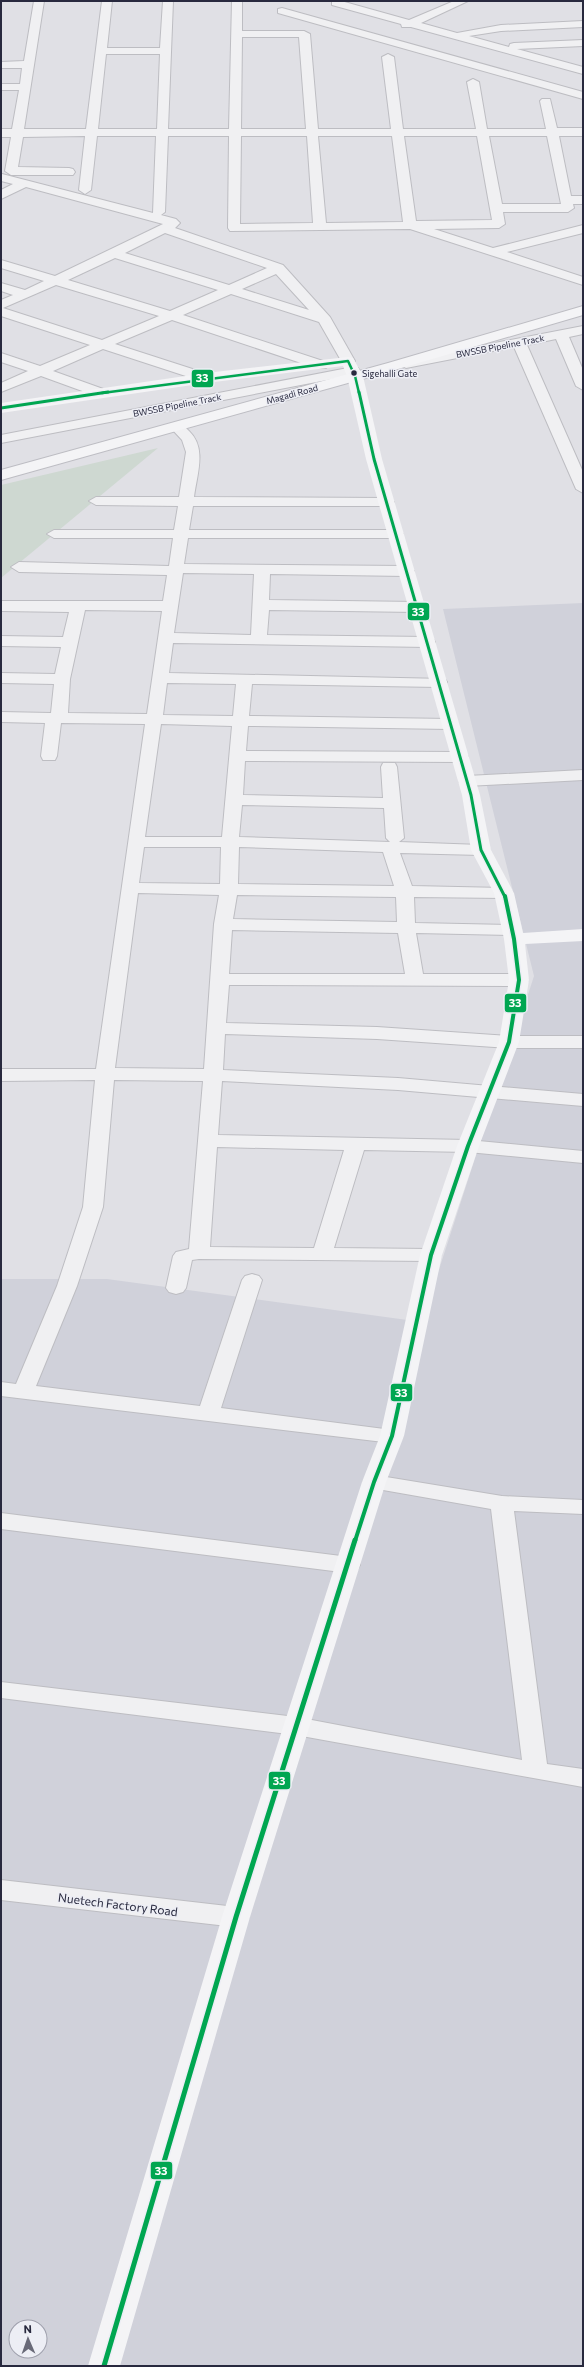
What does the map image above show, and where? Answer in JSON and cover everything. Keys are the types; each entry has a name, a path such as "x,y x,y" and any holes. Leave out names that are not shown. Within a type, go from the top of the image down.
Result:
{"street":[{"path":"39,1 11,171 69,172"},
{"path":"85,190 107,1"},
{"path":"159,212 168,1"},
{"path":"237,1 234,228 499,224 473,82"},
{"path":"366,34 411,24 463,1"},
{"path":"336,2 583,71"},
{"path":"282,11 583,96"},
{"path":"454,35 501,28 583,24"},
{"path":"237,34 304,34 320,226"},
{"path":"494,46 583,43"},
{"path":"101,51 166,51"},
{"path":"388,57 410,225"},
{"path":"557,64 583,62"},
{"path":"1,65 29,64"},
{"path":"1,87 25,87"},
{"path":"496,208 568,208 546,101"},
{"path":"1,133 583,132"},
{"path":"1,178 70,194 174,223 114,254 1,305"},
{"path":"1,195 23,184"},
{"path":"566,200 583,200"},
{"path":"410,225 492,252 579,277"},
{"path":"104,2366 236,1918 296,1726 349,1565 374,1482 392,1436 431,1255 468,1146 509,1042 519,980 513,935 504,893 481,850 467,781 374,459 352,369 325,320 278,268 164,228"},
{"path":"492,252 583,229"},
{"path":"114,254 232,289 325,320"},
{"path":"1,264 171,315 321,365 352,369"},
{"path":"1,388 278,268"},
{"path":"1,287 26,294"},
{"name":"Magadi Road","path":"1,468 583,303"},
{"name":"Magadi Road","path":"1,475 176,426 352,369 394,366 583,310"},
{"path":"1,312 206,378"},
{"name":"BWSSB Pipeline Track","path":"394,366 583,330"},
{"path":"561,334 583,386"},
{"path":"519,342 583,489"},
{"path":"1,357 42,370 101,393"},
{"path":"1,408 206,378 321,365"},
{"name":"BWSSB Pipeline Track","path":"1,440 352,369"},
{"path":"23,1392 67,1286 93,1207 105,1075 136,842 193,452 189,439 176,426"},
{"path":"96,501 387,502"},
{"path":"54,534 396,534"},
{"path":"19,568 406,571"},
{"path":"259,640 262,569"},
{"path":"261,605 417,607"},
{"path":"1,606 171,606"},
{"path":"49,756 62,679 78,607"},
{"path":"166,638 427,642"},
{"path":"1,641 70,642"},
{"path":"1,678 62,679"},
{"path":"160,678 439,682"},
{"path":"199,1253 208,1141 211,1075 217,1028 223,924 229,889 230,842 235,800 244,680"},
{"path":"1,717 155,718 450,724"},
{"path":"238,756 460,757"},
{"path":"389,767 393,803 392,843 405,891 406,927 415,980"},
{"path":"467,781 583,775"},
{"path":"235,800 393,803"},
{"path":"136,842 392,843 481,850"},
{"path":"130,888 504,893"},
{"path":"223,924 406,927 513,935 583,935"},
{"path":"220,979 519,980"},
{"path":"217,1028 392,1034 509,1042 583,1042"},
{"path":"1,1075 211,1075 381,1082 489,1090 583,1100"},
{"path":"208,1141 468,1146 583,1157"},
{"path":"322,1254 356,1144"},
{"path":"176,1288 184,1256 199,1253 431,1255"},
{"path":"208,1414 252,1280"},
{"path":"1,1389 392,1436"},
{"path":"374,1482 502,1503 583,1507"},
{"path":"502,1503 536,1771"},
{"path":"1,1520 349,1565"},
{"path":"1,1690 296,1726 536,1771 583,1778"},
{"name":"Nuetech Factory Road","path":"1,1890 236,1918"}],"shaded area":[{"path":"158,448 1,578 1,485"},
{"path":"583,603 583,2366 1,2366 1,1279 107,1279 422,1322 534,976 443,609"}],"transit line":[{"name":"33","path":"1,408 206,378 348,361 355,376 374,459 471,795 481,850 504,893 514,939 519,980 509,1042 468,1146 431,1255 392,1436 374,1482 236,1917 104,2366"}],"place":[{"name":"Sigehalli Gate","path":"354,373"}]}
